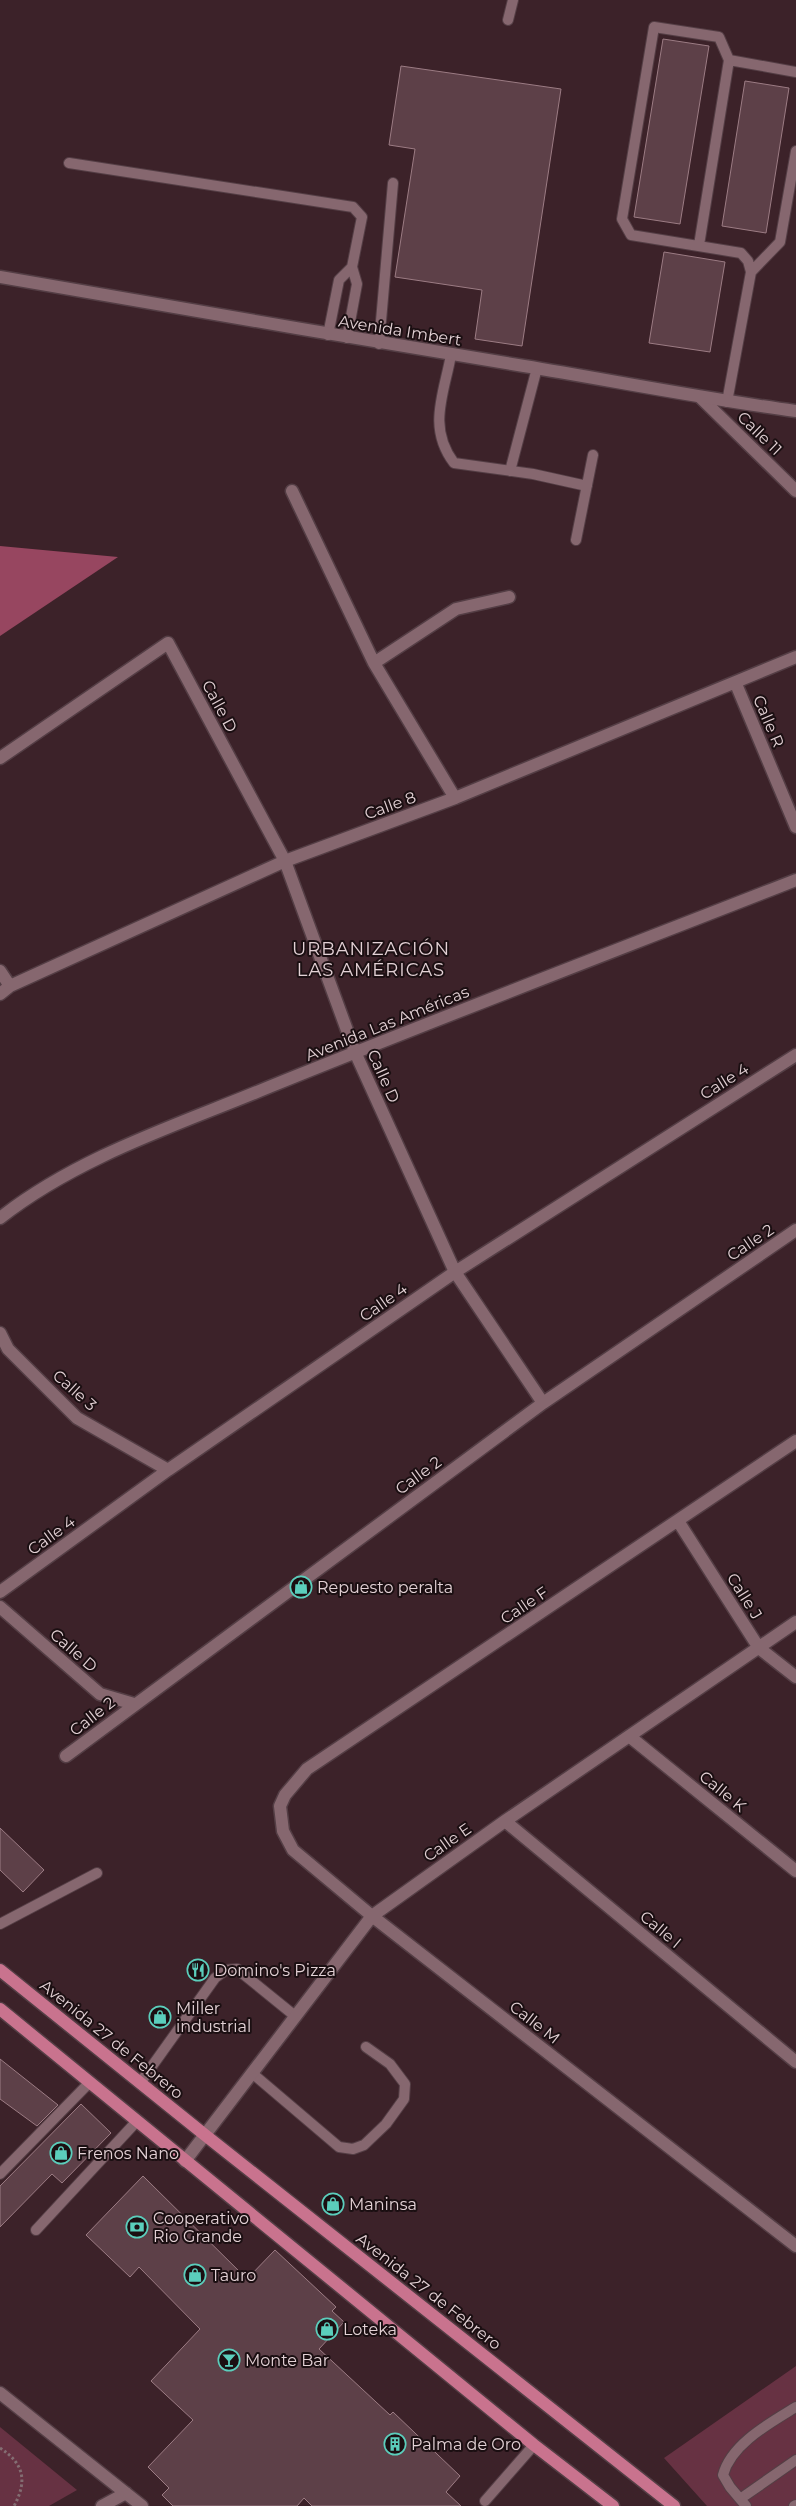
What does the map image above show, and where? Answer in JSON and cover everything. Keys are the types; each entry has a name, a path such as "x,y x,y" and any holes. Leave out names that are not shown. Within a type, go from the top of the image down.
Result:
{"main road":[{"name":"Avenida 27 de Febrero","path":"0,1970 205,2135 674,2506"},
{"path":"2,2014 90,2082 185,2161 218,2185 534,2445 613,2506"}],"street":[{"name":"Avenida Imbert","path":"0,277 379,344 537,368 701,398 796,411"},
{"name":"Calle 11","path":"701,398 796,491"},
{"path":"292,491 374,663 455,798"},
{"path":"374,663 456,609 510,597"},
{"name":"Calle D","path":"0,758 168,643 285,861 355,1052 455,1272 543,1403"},
{"name":"Calle 8","path":"5,990 285,861 455,798 796,658"},
{"name":"Calle R","path":"736,684 796,827"},
{"name":"Avenida Las Américas","path":"0,1218 25,1198 89,1162 355,1052 796,880"},
{"path":"0,971 5,990"},
{"name":"Calle 4","path":"0,1592 168,1470 455,1272 796,1055"},
{"name":"Calle 2","path":"66,1756 543,1403 796,1230"},
{"name":"Calle 3","path":"0,1333 8,1349 77,1418 168,1470"},
{"name":"Calle F","path":"280,1806 284,1795 308,1769 796,1441"},
{"name":"Calle J","path":"678,1521 758,1648 796,1678"},
{"name":"Calle D","path":"0,1607 100,1694 134,1704"},
{"name":"Calle E","path":"185,2161 372,1916 505,1821 796,1622"},
{"name":"Calle K","path":"629,1736 796,1871"},
{"name":"Calle M","path":"280,1806 283,1831 294,1850 372,1916 796,2246"},
{"name":"Calle I","path":"505,1821 796,2062"},
{"path":"0,2393 142,2506"},
{"path":"102,2506 126,2493"}],"lane":[{"path":"508,20 513,0"},
{"path":"699,245 729,60 719,37 654,27 622,219 625,228 631,235 741,253 748,261 751,272 727,402"},
{"path":"729,60 796,72"},
{"path":"751,272 780,242 796,152"},
{"path":"69,163 353,207 362,217 352,268 357,284 347,338"},
{"path":"379,344 393,183"},
{"path":"328,335 339,280 352,268"},
{"path":"451,355 438,429 445,449 454,462 587,486"},
{"path":"510,471 537,368"},
{"path":"576,540 593,455"},
{"path":"0,1924 97,1873"},
{"path":"140,2083 215,1978 226,1970 237,1969 295,2016"},
{"path":"252,2073 339,2147 352,2148 364,2145 386,2124 404,2099 405,2084 390,2064 366,2047"},
{"path":"0,2174 90,2082"},
{"path":"36,2230 137,2121"},
{"path":"796,2407 754,2435 726,2463 723,2475 743,2502 796,2460"},
{"path":"485,2501 534,2445"}],"path":[{"path":"0,2448 12,2458 24,2480 22,2490 14,2506"}],"shaded area":[{"path":"0,546 118,557 0,636"},
{"path":"796,2366 796,2506 707,2506 664,2458"},
{"path":"0,2427 77,2490 49,2506 0,2506"}],"building":[{"path":"663,39 709,46 680,224 634,217"},
{"path":"401,66 561,89 522,346 475,339 482,290 395,277 415,149 389,145"},
{"path":"745,81 789,88 766,233 722,226"},
{"path":"664,252 725,262 710,352 649,343"},
{"path":"0,1828 44,1870 23,1892 0,1870"},
{"path":"0,2059 58,2105 37,2126 0,2099"},
{"name":"Frenos Nano","path":"81,2104 111,2133 62,2183 52,2174 0,2227 0,2186"},
{"path":"143,2176 247,2279 275,2250 336,2307 332,2311 344,2322 319,2349 390,2415 393,2412 460,2476 446,2492 461,2506 312,2506 304,2498 297,2506 173,2506 162,2495 169,2488 148,2467 193,2420 151,2381 200,2329 139,2267 130,2277 86,2235"}],"place":[{"name":"Repuesto peralta","path":"301,1587"},
{"name":"Domino's Pizza","path":"198,1970"},
{"name":"Miller industrial","path":"160,2017"},
{"name":"Frenos Nano","path":"61,2153"},
{"name":"Maninsa","path":"333,2204"},
{"name":"Cooperativo Rio Grande","path":"137,2227"},
{"name":"Tauro","path":"195,2275"},
{"name":"Loteka","path":"327,2329"},
{"name":"Monte Bar","path":"229,2360"},
{"name":"Palma de Oro","path":"395,2444"}],"district":[{"name":"URBANIZACIÓN LAS AMÉRICAS","path":"371,960"}]}
